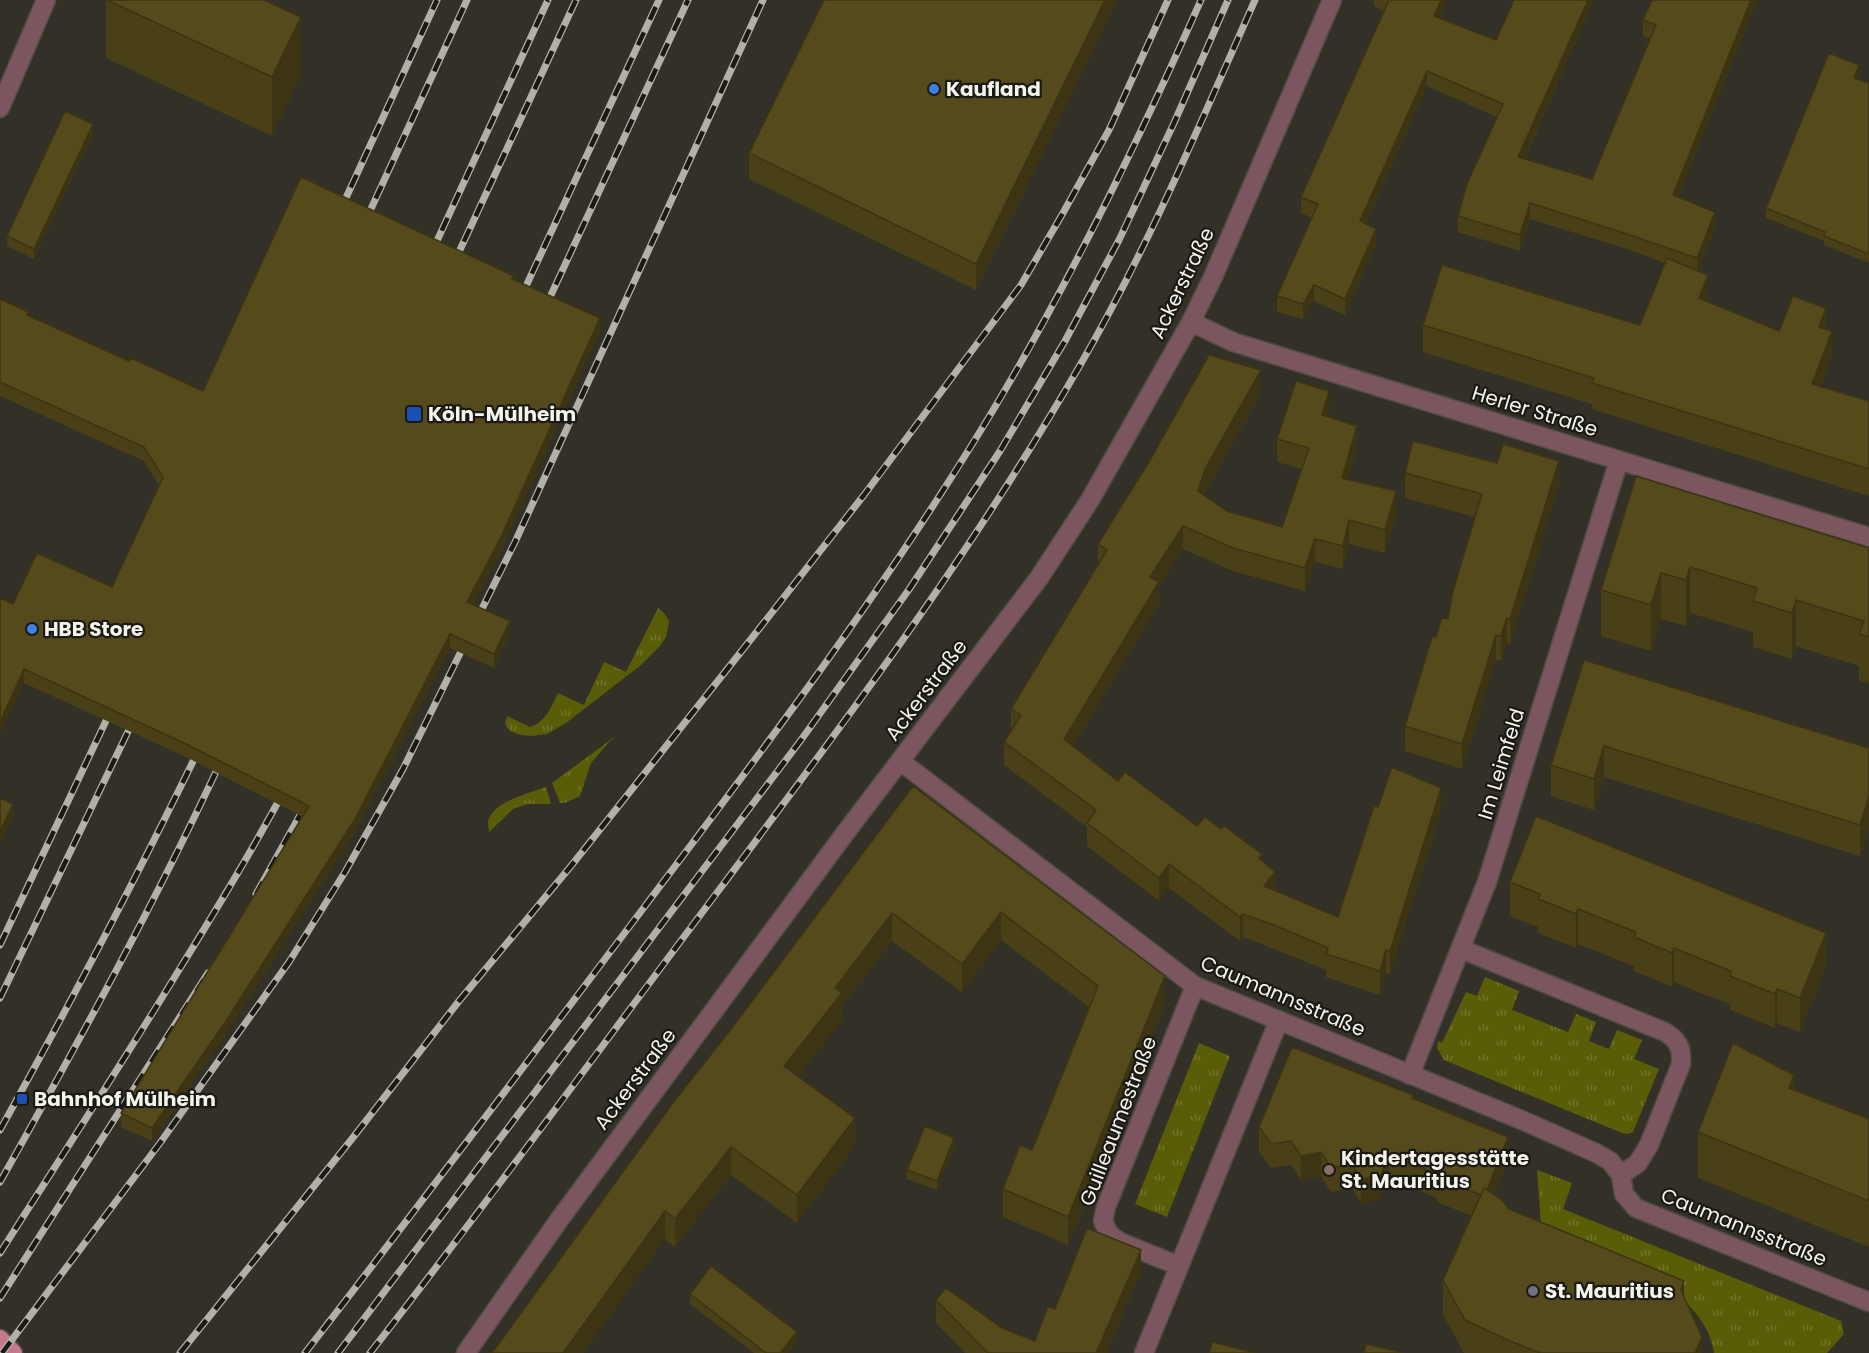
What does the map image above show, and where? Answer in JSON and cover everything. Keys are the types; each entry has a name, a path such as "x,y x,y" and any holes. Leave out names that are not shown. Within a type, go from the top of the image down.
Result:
{"main road":[{"path":"0,1339 13,1353"}],"street":[{"path":"0,108 46,0"},
{"name":"Ackerstraße","path":"466,1353 559,1220 1039,578 1090,500 1191,322 1213,277 1332,0"},
{"name":"Herler Straße","path":"1191,322 1233,342 1869,537"},
{"name":"Im Leimfeld","path":"1410,1075 1487,882 1619,460"},
{"name":"Caumannsstraße","path":"900,761 1195,986 1524,1121 1596,1153 1610,1161 1621,1175 1624,1194 1636,1208 1869,1302"},
{"path":"1461,949 1665,1032 1677,1040 1682,1051 1681,1064 1649,1145 1638,1163 1621,1175"},
{"name":"Guilleaumestraße","path":"1179,1266 1120,1242 1109,1234 1103,1221 1106,1207 1195,986"},
{"path":"1144,1353 1279,1020"}],"green space":[{"path":"658,608 669,621 666,637 641,665 566,723 547,734 531,736 510,731 505,724 507,716 530,727 536,725 547,713 558,693 584,705 604,662 626,672"},
{"path":"620,733 591,763 580,796 560,803 552,783"},
{"path":"546,787 551,804 527,804 513,809 489,832 488,822 496,809 512,799"},
{"path":"1485,977 1519,991 1512,1010 1568,1032 1576,1014 1596,1022 1589,1041 1609,1049 1617,1030 1642,1040 1634,1059 1659,1069 1633,1132 1622,1133 1444,1060 1437,1048 1438,1041 1442,1043 1466,992 1477,996"},
{"path":"1199,1043 1230,1056 1167,1217 1135,1204"},
{"path":"1537,1170 1572,1183 1563,1209 1841,1321 1844,1334 1827,1353 1714,1353 1704,1325 1686,1302 1542,1239"}],"building":[{"path":"107,0 264,0 301,17 272,77"},
{"name":"Kaufland","path":"824,0 1105,0 976,264 749,153"},
{"path":"1389,0 1441,0 1434,16 1496,40 1514,0 1588,0 1518,157 1592,179 1656,25 1643,20 1652,0 1751,0 1673,195 1715,212 1697,258 1530,203 1520,235 1458,216 1467,184 1503,104 1427,71 1360,221 1376,229 1345,299 1314,285 1303,304 1277,296 1318,204 1301,197"},
{"path":"1829,53 1859,65 1854,78 1869,83 1869,254 1824,236 1825,232 1766,208"},
{"path":"65,111 93,124 34,249 7,236"},
{"path":"301,177 514,276 512,279 600,318 500,539 467,602 510,621 494,654 450,634 355,819 224,1024 152,1128 121,1113 309,806 186,744 24,669 0,722 0,598 13,604 37,553 112,587 163,477 144,447 0,382 0,299 28,312 27,315 203,391"},
{"path":"1667,258 1708,275 1699,298 1779,331 1793,296 1826,308 1819,327 1832,331 1812,384 1869,401 1869,469 1592,383 1594,378 1423,325 1442,265 1640,325"},
{"path":"1209,355 1261,370 1205,469 1198,491 1227,511 1282,527 1309,448 1277,439 1296,381 1329,391 1322,415 1357,426 1342,478 1396,491 1385,530 1349,520 1343,546 1315,539 1305,568 1233,548 1183,526 1150,577 1159,582 1064,739 1118,781 1125,772 1197,826 1205,817 1221,829 1224,826 1262,854 1259,858 1275,872 1264,886 1338,917 1374,806 1378,807 1392,767 1441,788 1390,951 1386,950 1380,971 1326,954 1328,948 1274,925 1243,914 1240,917 1169,864 1159,878 1087,823 1096,810 1004,742 1021,715 1011,709 1107,550 1098,544 1150,460"},
{"path":"1413,441 1497,463 1503,444 1559,461 1510,619 1507,618 1501,636 1496,635 1462,744 1405,726 1432,637 1436,637 1442,618 1448,619 1453,591 1482,494 1405,473"},
{"path":"1636,476 1869,548 1869,637 1859,634 1864,621 1796,600 1792,613 1753,601 1757,588 1690,567 1686,580 1661,573 1651,605 1601,590"},
{"path":"1584,660 1869,748 1869,796 1860,825 1604,746 1594,779 1551,765"},
{"path":"913,786 1165,976 1068,1217 1003,1189 1020,1145 1032,1150 1098,986 1001,912 962,964 892,913 835,988 842,993 784,1066 855,1118 797,1195 731,1147 675,1219 665,1211 563,1353 492,1353 675,1100 732,1028"},
{"path":"0,798 13,804 0,832"},
{"path":"1536,816 1826,933 1800,998 1777,989 1775,994 1730,976 1731,971 1674,948 1672,953 1634,937 1636,932 1578,909 1576,914 1538,899 1540,894 1510,882"},
{"path":"1733,1043 1794,1075 1789,1088 1869,1119 1869,1201 1698,1132"},
{"path":"1292,1047 1413,1095 1412,1098 1508,1137 1487,1190 1484,1188 1481,1195 1437,1178 1438,1174 1389,1155 1381,1175 1361,1179 1352,1164 1331,1168 1321,1152 1301,1156 1291,1141 1271,1144 1259,1127"},
{"path":"925,1126 954,1138 937,1181 907,1170"},
{"name":"St. Mauritius","path":"1484,1188 1502,1200 1509,1209 1684,1281 1681,1290 1702,1337 1695,1353 1540,1353 1465,1320 1443,1280"},
{"path":"1087,1228 1141,1250 1096,1353 988,1353 936,1300 946,1288 1002,1328 1035,1341 1048,1306 1055,1309"},
{"path":"711,1266 797,1332 780,1353 766,1353 690,1294"},
{"path":"1212,1342 1256,1353 1209,1353"},
{"path":"1366,1344 1404,1353 1364,1353"}],"railway":[{"path":"339,213 437,0"},
{"path":"364,224 467,0"},
{"path":"430,256 548,0"},
{"path":"452,267 576,0"},
{"path":"520,299 659,0"},
{"path":"544,310 688,0"},
{"path":"2,1353 160,1143 289,962 345,872 403,769 515,542 763,0"},
{"path":"180,1353 459,1001 571,866 744,648 864,495 1021,285 1109,130 1168,0"},
{"path":"305,1353 771,738 895,563 973,443 1066,281 1122,170 1201,0"},
{"path":"338,1353 801,740 910,588 1000,451 1065,341 1119,240 1228,0"},
{"path":"370,1353 497,1188 803,778 900,644 993,508 1104,323 1172,186 1255,0"},
{"path":"0,945 113,706"},
{"path":"0,998 135,717"},
{"path":"0,1130 103,939 201,745"},
{"path":"0,1182 115,972 222,759"},
{"path":"0,1253 195,943 248,856 285,789"},
{"path":"256,894 309,799"},
{"path":"0,1298 208,973"}],"place":[{"name":"Kaufland","path":"934,89"},
{"name":"Köln-Mülheim","path":"414,414"},
{"name":"HBB Store","path":"32,629"},
{"name":"Bahnhof Mülheim","path":"22,1099"},
{"name":"Kindertagesstätte St. Mauritius","path":"1329,1170"},
{"name":"St. Mauritius","path":"1533,1291"}]}
